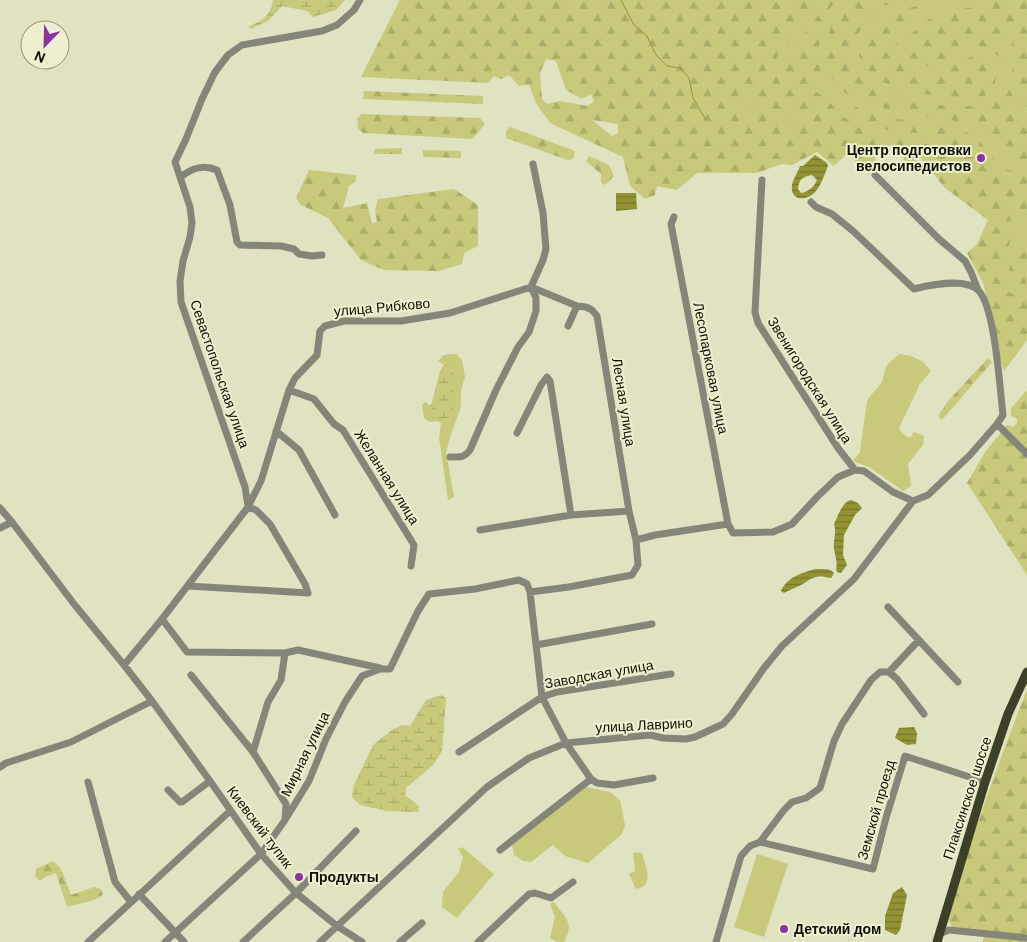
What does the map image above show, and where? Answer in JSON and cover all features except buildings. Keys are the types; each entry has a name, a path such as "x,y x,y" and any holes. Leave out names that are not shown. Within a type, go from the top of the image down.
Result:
{"main road":[{"name":"Плаксинское шоссе","path":"938,938 985,782 1008,714 1027,672"}],"street":[{"name":"Севастопольская улица","path":"248,506 245,487 181,302 180,281 192,223 190,206 175,162 215,72 228,56 242,45 322,31 337,25 354,10 360,0"},
{"path":"450,457 462,457 467,455 470,450 496,390 518,347 529,332 536,311 536,298 531,288 546,249 543,212 533,164"},
{"path":"181,177 198,167 217,170 230,204 237,242 240,245 281,246 294,249 299,254 322,255"},
{"path":"636,540 655,535 728,524 733,534 773,532 792,524 838,477 855,470 864,471 893,492 913,501 928,495 970,455 997,424 1003,414 992,327 984,300 971,272 965,261 939,239 875,175"},
{"name":"Звенигородская улица","path":"762,180 755,312 758,322 838,448 855,470"},
{"path":"810,202 816,207 832,214 853,231 914,289 954,283 978,290"},
{"name":"Лесопарковая улица","path":"674,217 671,224 728,524"},
{"name":"Лесная улица","path":"530,592 632,575 638,565 636,540 629,511 597,316 586,307 577,306 531,288"},
{"name":"улица Рибково","path":"289,390 295,378 317,355 320,331 325,326 344,321 401,321 450,313 531,288"},
{"path":"568,326 577,306"},
{"path":"517,434 541,385 547,377 550,381 571,516"},
{"path":"123,663 162,619 248,506 261,481 289,390"},
{"name":"Желанная улица","path":"289,390 314,400 334,424 344,430 414,545 411,566"},
{"path":"997,424 1027,454"},
{"path":"276,431 299,450 335,515"},
{"name":"улица Лаврино","path":"320,942 487,787 529,758 566,743 650,735 663,738 686,739 695,738 718,727 727,720 782,646 854,579 913,501"},
{"path":"188,586 308,593 305,584 270,524 256,510 248,506"},
{"name":"Киевский тупик","path":"0,508 152,701 261,854 296,893 337,926 362,942"},
{"path":"480,530 571,516 629,511"},
{"path":"0,528 12,522"},
{"name":"Мирная улица","path":"165,942 261,854 309,782 326,739 345,702 362,676 380,669 390,669 418,611 430,594 519,580 526,584 530,592"},
{"path":"530,592 542,696 566,743 591,779 597,783 614,785 653,778"},
{"path":"888,607 958,682"},
{"path":"162,619 187,652 285,652 298,650 380,669"},
{"path":"536,645 652,624"},
{"path":"889,672 920,640"},
{"path":"253,752 268,702 281,680 285,652"},
{"path":"716,942 741,856 750,846 761,841 792,802 806,798 820,788 834,741 842,724 871,680 880,672 889,672 897,678 924,714"},
{"name":"Заводская улица","path":"459,752 542,696 671,674"},
{"path":"191,675 253,752 286,804 285,820"},
{"path":"0,767 6,763 71,742 152,701"},
{"name":"Земской проезд","path":"761,841 873,869 905,756 985,782"},
{"path":"500,850 591,779"},
{"name":"Киевский тупик","path":"168,790 182,802 210,781"},
{"path":"88,782 116,882 131,902"},
{"path":"88,942 230,811"},
{"path":"243,942 296,893 356,831"},
{"path":"478,942 529,894 535,893 552,898 573,882"},
{"path":"139,894 184,942"},
{"path":"400,942 422,923"},
{"path":"938,938 949,930 1027,938"}],"green space":[{"path":"273,0 345,0 336,10 313,17 307,11 282,6 268,21 251,29 248,27 258,23 268,14"},
{"path":"400,0 820,0 749,94 735,132 735,139 739,145 753,156 765,158 777,153 785,144 804,97 814,91 822,95 845,118 870,132 892,139 919,141 938,149 982,186 1009,214 1012,223 1011,239 1002,263 1001,275 1004,288 1010,293 1027,298 1027,340 1004,371 999,357 984,285 967,253 977,244 988,220 945,188 920,157 913,165 904,160 898,145 879,146 874,162 858,164 848,153 834,166 817,152 792,165 782,164 756,173 697,173 677,190 657,186 655,195 645,199 630,186 623,157 550,123 536,103 529,85 519,86 509,75 501,79 494,76 488,83 361,77","holes":["546,59 556,61 566,90 582,99 591,94 594,101 588,106 560,101 547,104 542,99 540,73","592,120 618,124 618,133 612,136"]},
{"name":"Центр подготовки велосипедистов","path":"814,0 1027,0 1027,300 1000,294 1002,219 927,150 877,141 810,144 755,166 716,130"},
{"path":"830,0 837,0 831,7 820,33 819,48 820,70 825,82 832,91 841,99 862,110 885,117 945,126 966,132 979,140 1005,169 1027,174 1027,220 987,180 942,142 921,133 893,132 873,125 850,112 826,89 815,83 807,84 798,92 778,140 772,146 764,150 756,149 745,140 743,133 756,97"},
{"path":"848,0 910,0 882,6 866,21 852,47 851,56 857,70 873,85 893,95 949,107 977,106 989,103 1001,90 1003,84 1007,85 1022,114 1027,117 1027,166 1010,162 999,153 984,134 968,125 951,120 889,110 869,104 851,97 837,85 828,70 827,44 835,16"},
{"path":"986,0 1027,0 1027,108 1014,78 1012,39 1009,30 1004,20"},
{"path":"939,1 917,17 898,39 897,50 900,61 909,70 926,74 938,73 973,56 986,56 995,65 997,73 994,86 984,96 950,99 896,88 877,79 864,66 859,55 864,39 872,26 886,13"},
{"path":"962,7 977,9 993,19 1004,37 1004,60 989,48 971,48 936,65 927,66 913,63 907,57 905,49 906,41 911,34 943,10"},
{"path":"364,91 483,96 483,104 363,99"},
{"path":"362,114 480,118 485,124 472,139 363,133 358,128 357,118"},
{"path":"510,127 575,151 573,159 568,160 506,138 506,131"},
{"path":"402,148 402,154 374,154 374,149"},
{"path":"423,150 461,151 461,158 423,157"},
{"path":"589,156 609,165 614,176 605,185 601,183 601,174 586,161"},
{"path":"309,170 356,175 356,181 349,186 343,208 367,203 372,223 377,222 375,210 378,199 454,189 478,205 478,246 464,253 462,264 439,271 384,270 361,260 328,218 301,205 296,198"},
{"path":"1023,236 1027,236 1026,289 1014,285 1009,277 1017,244"},
{"path":"456,354 462,360 465,377 461,390 461,407 446,452 454,497 448,500 439,438 441,423 449,421 450,366 438,361 444,355"},
{"path":"899,354 917,359 931,371 920,384 899,428 903,434 910,438 914,432 924,436 923,445 908,464 911,486 903,491 871,468 853,461 860,452 867,400 882,382 886,366"},
{"path":"988,358 992,362 942,420 938,416 948,401"},
{"path":"444,365 450,365 454,372 453,412 449,421 441,423 436,421 431,406 440,371"},
{"path":"1027,390 1027,575 967,483 985,452 1007,425 1013,427 1017,423 1017,419 1011,416 1011,408"},
{"path":"425,402 431,406 436,421 430,422 424,418 422,405"},
{"path":"1027,689 1027,942 983,942 984,934 953,928 948,920 949,902"},
{"path":"441,695 446,698 442,751 433,765 406,788 405,795 419,806 418,812 387,811 360,805 352,797 353,787 373,745 392,730 402,725 410,726 426,700"},
{"path":"586,787 610,792 620,800 625,825 622,834 588,863 565,856 553,845 531,862 523,861 514,855 512,845"},
{"path":"462,847 494,874 457,918 442,907 443,892 459,872 463,857 458,849"},
{"path":"633,853 642,853 648,875 646,884 636,889 629,874 635,871"},
{"path":"757,854 788,864 764,937 734,927"},
{"path":"53,861 61,869 71,895 94,887 101,889 103,895 94,900 67,907 56,873 40,881 35,876 36,869"},
{"path":"554,902 565,916 569,925 564,942 558,942 550,938 555,917 550,904"}],"shaded area":[{"path":"815,155 827,163 828,166 816,191 805,198 798,198 793,193 792,185 800,166 803,166","holes":["812,175 817,180 806,191 801,193 798,189 799,183 803,178"]},
{"path":"616,193 636,193 637,209 616,211"},
{"path":"851,500 858,503 862,508 855,515 844,535 843,555 847,565 841,573 837,572 836,569 834,524 843,506"},
{"path":"816,569 829,570 834,573 831,578 816,577 784,593 781,591 783,586 791,579"},
{"path":"914,727 917,733 916,744 907,745 895,738 899,728"},
{"path":"902,887 907,895 900,930 896,935 885,930 885,916 893,893"}],"waterway":[{"path":"621,0 634,25 647,36 656,55 667,66 680,68 689,78 693,98 706,120"}],"place":[{"name":"Центр подготовки велосипедистов","path":"981,158"},
{"name":"Продукты","path":"299,877"},
{"name":"Детский дом","path":"784,929"}]}
